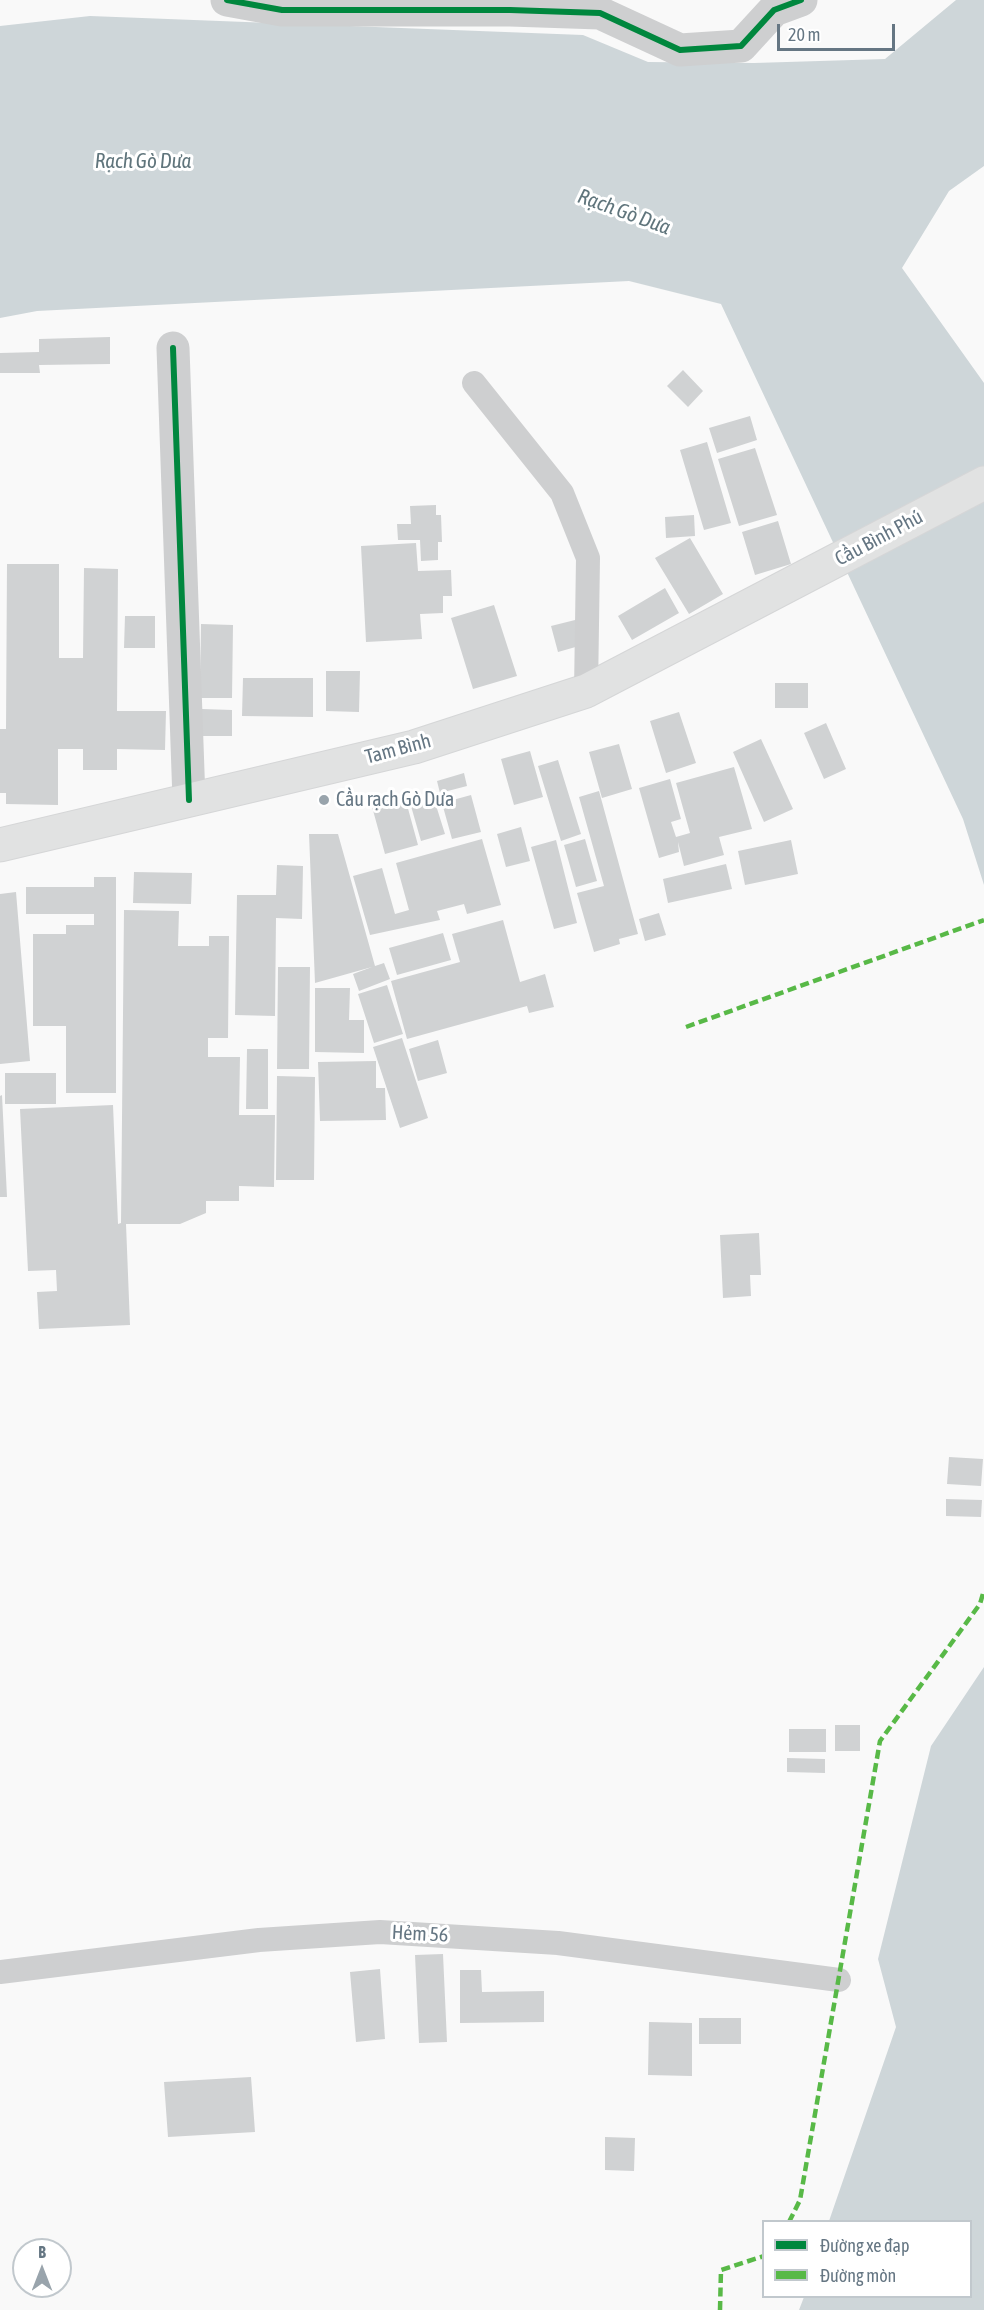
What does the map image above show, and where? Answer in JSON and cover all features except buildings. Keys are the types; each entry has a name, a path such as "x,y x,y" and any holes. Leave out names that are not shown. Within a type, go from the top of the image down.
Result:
{"main road":[{"name":"Cầu Bình Phú","path":"775,592 984,483"},
{"name":"Tam Bình","path":"0,846 414,747 586,691 775,592"}],"street":[{"path":"227,0 282,10 510,10 600,13 680,50 741,46 774,10 801,0"},
{"path":"173,348 189,800"}],"lane":[{"path":"474,383 562,493 588,558 586,691"},
{"name":"Hẻm 56","path":"0,1972 259,1940 380,1932 558,1942 839,1980"}],"water":[{"name":"Rạch Gò Dưa","path":"956,0 984,0 984,166 949,191 902,268 984,383 984,885 963,819 721,304 629,281 37,311 0,318 0,26 90,16 583,35 648,62 754,63 885,59"},
{"path":"984,1667 984,2310 799,2310 804,2298 972,2298 972,2220 829,2220 896,2027 878,1959 931,1746"}],"marked path":[{"path":"686,1027 984,920"},
{"path":"790,2220 800,2200 880,1741 980,1604 984,1590"},
{"path":"720,2310 721,2270 762,2257"}],"cycle path":[{"path":"227,0 282,10 510,10 600,13 680,50 741,46 774,10 801,0"},
{"path":"173,348 189,800"}],"place":[{"name":"Cầu rạch Gò Dưa","path":"324,800"}]}
